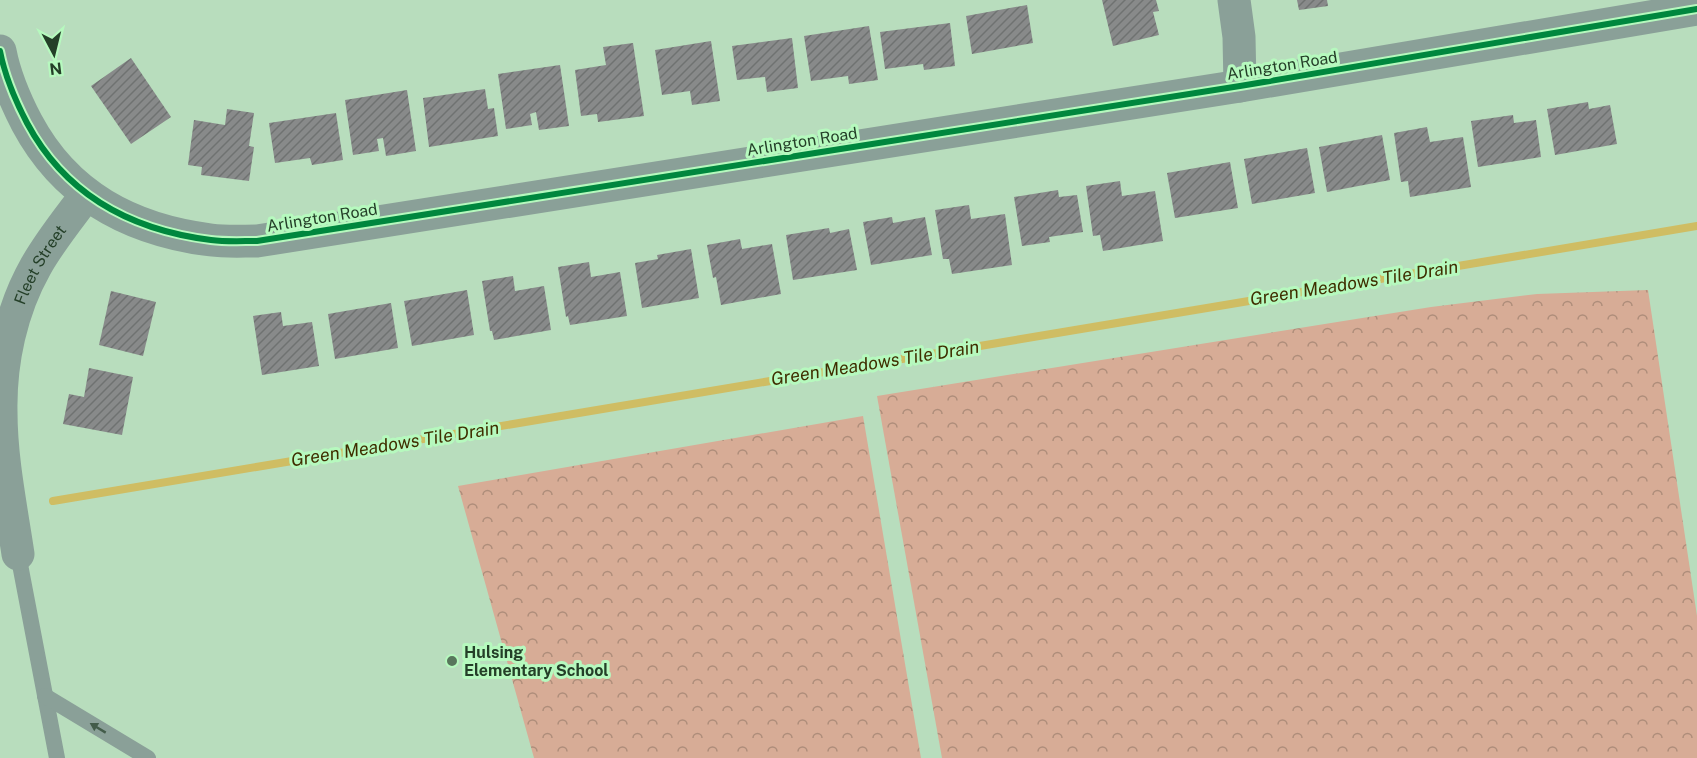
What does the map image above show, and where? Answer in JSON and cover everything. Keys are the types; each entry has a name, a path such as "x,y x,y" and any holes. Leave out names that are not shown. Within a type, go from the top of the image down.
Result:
{"street":[{"path":"1234,0 1239,37 1240,86"},
{"name":"Arlington Road","path":"0,51 14,99 36,140 63,174 86,195 120,216 167,232 212,241 257,241 1240,86 1697,9"},
{"name":"Fleet Street","path":"18,554 1,412 3,372 8,341 19,304 35,268 50,243 86,195"}],"lane":[{"path":"18,554 45,696 53,755"},
{"path":"45,696 148,758"}],"green space":[{"path":"1648,290 1697,616 1697,758 942,758 877,396 1431,307 1537,294"},
{"path":"863,416 921,758 534,758 458,486"}],"building":[{"path":"1102,0 1156,0 1159,11 1153,12 1159,35 1113,46"},
{"path":"1297,0 1327,0 1328,6 1299,10"},
{"path":"1027,5 1033,43 972,54 966,16"},
{"path":"950,23 955,66 924,70 923,64 885,69 880,32"},
{"path":"869,26 878,80 849,84 848,76 811,81 804,36"},
{"path":"792,38 798,88 767,92 765,77 737,80 732,46"},
{"path":"711,41 720,101 692,105 690,91 662,95 655,50"},
{"path":"633,43 644,116 598,122 597,114 581,116 575,70 606,65 603,47"},
{"path":"131,58 171,117 131,144 91,86"},
{"path":"560,65 569,126 539,130 536,112 530,114 532,125 506,129 498,74"},
{"path":"485,89 488,109 494,108 498,136 429,147 423,98"},
{"path":"407,90 416,151 386,156 383,138 377,139 379,151 353,155 345,100"},
{"path":"1588,102 1589,109 1610,105 1617,144 1555,155 1547,109"},
{"path":"227,109 254,113 249,146 254,147 249,181 201,175 202,167 188,165 194,120 225,125"},
{"path":"336,113 343,160 312,165 310,158 275,163 269,123"},
{"path":"1513,115 1514,123 1536,120 1541,157 1478,167 1471,121"},
{"path":"1427,127 1430,142 1463,137 1471,187 1410,197 1408,181 1401,182 1394,133"},
{"path":"1382,135 1390,180 1327,192 1319,147"},
{"path":"1307,148 1315,193 1252,204 1244,159"},
{"path":"1230,162 1238,208 1175,218 1167,173"},
{"path":"1120,181 1122,196 1155,191 1163,241 1103,251 1100,235 1093,236 1086,186"},
{"path":"1058,190 1059,197 1077,195 1083,232 1049,237 1050,242 1022,246 1014,197"},
{"path":"969,205 971,219 1005,214 1012,265 952,274 949,259 943,259 935,210"},
{"path":"892,217 893,223 925,217 932,255 871,265 863,222"},
{"path":"829,228 830,233 849,229 857,270 793,280 786,235"},
{"path":"740,239 742,249 772,244 781,294 721,305 707,245"},
{"path":"691,249 699,298 642,308 635,263 658,259 657,255"},
{"path":"589,262 591,277 620,272 627,316 570,325 568,316 566,317 558,267"},
{"path":"513,276 515,291 544,286 551,330 494,340 492,331 490,331 482,281"},
{"path":"467,290 474,335 412,346 404,301"},
{"path":"111,291 156,302 143,356 99,345"},
{"path":"391,303 398,348 335,359 328,314"},
{"path":"281,312 283,326 312,322 319,366 262,375 253,316"},
{"path":"89,368 133,377 122,435 63,424 69,394 84,397"}],"waterway":[{"name":"Green Meadows Tile Drain","path":"53,501 1697,226"}],"cycle path":[{"path":"0,51 11,88 27,123 43,149 61,171 81,189 128,218 154,228 211,240 257,241 1240,86 1697,9"}],"place":[{"name":"Hulsing Elementary School","path":"452,661"}]}
